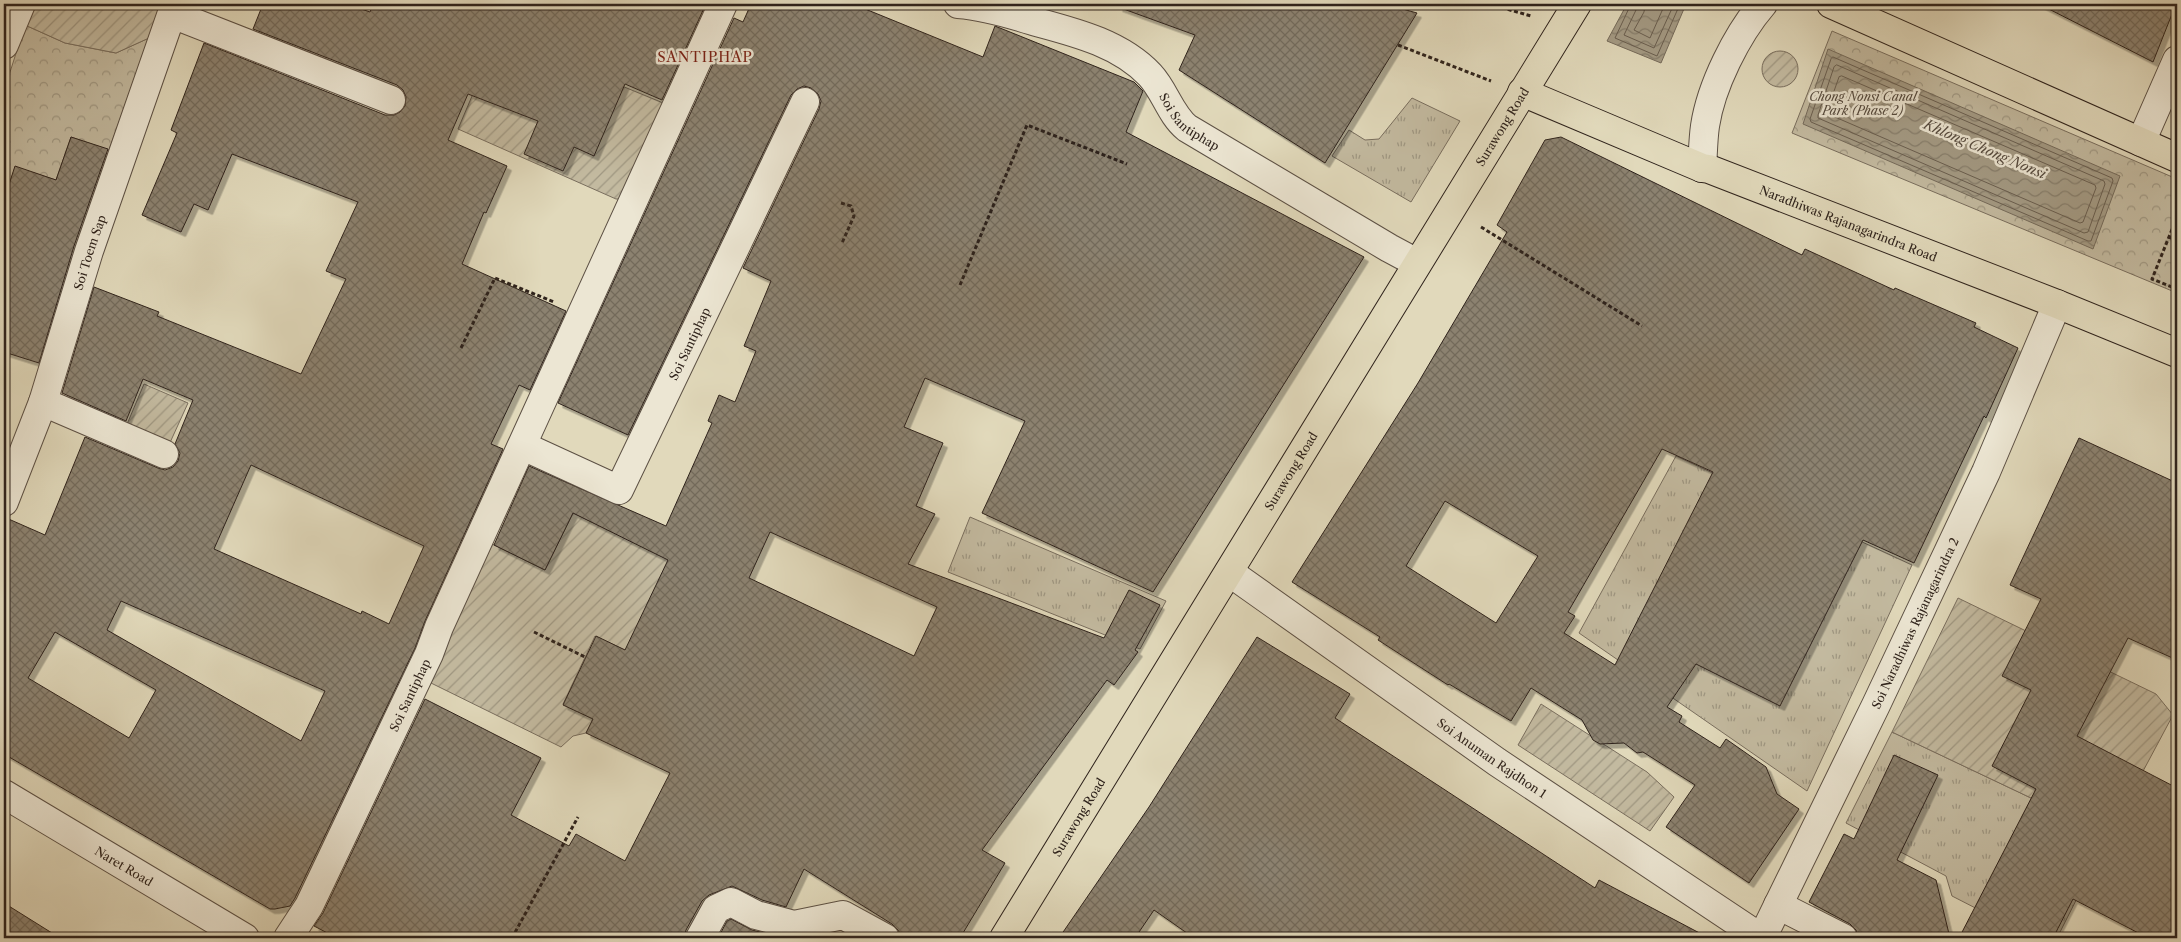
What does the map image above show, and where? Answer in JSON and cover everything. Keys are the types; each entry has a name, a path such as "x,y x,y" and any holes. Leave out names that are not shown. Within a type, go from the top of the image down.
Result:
{"main road":[{"name":"Surawong Road","path":"1004,938 1576,4"},
{"path":"1831,4 2177,158"},
{"name":"Naradhiwas Rajanagarindra Road","path":"1522,92 1702,168 1718,172 2057,304 2177,353"}],"street":[{"path":"4,45 21,4"},
{"name":"Soi Santiphap","path":"958,4 980,6 1088,36 1132,58 1152,76 1179,122 1187,128 1388,248 1417,263"},
{"path":"1702,168 1705,124 1718,81 1749,20 1763,4"},
{"name":"Soi Santiphap","path":"288,938 309,906 382,755 523,446 720,5"},
{"path":"173,9 391,100"},
{"name":"Soi Toem Sap","path":"4,502 43,402 89,251 173,9"},
{"path":"2141,142 2177,60"},
{"name":"Soi Santiphap","path":"523,446 619,490 805,102"},
{"name":"Soi Naradhiwas Rajanagarindra 2","path":"1761,938 1876,705 1986,472 2057,304"},
{"path":"43,402 164,454"},
{"name":"Soi Anuman Rajdhon 1","path":"1229,572 1497,762 1761,938"},
{"name":"Naret Road","path":"4,794 245,938"},
{"path":"700,938 716,909 731,902 756,915 794,925 843,916 885,938"},
{"path":"1778,905 1843,938"}],"path":[{"path":"1489,4 1530,16"},
{"path":"1398,45 1491,81"},
{"path":"960,285 1027,125 1127,164"},
{"path":"841,203 851,206 854,216 842,243"},
{"path":"2177,217 2152,279 2177,289"},
{"path":"1481,226 1642,326"},
{"path":"2169,237 2177,241"},
{"path":"461,348 495,278 557,303"},
{"path":"534,632 585,657"},
{"path":"512,938 578,817"}],"green space":[{"path":"33,4 163,4 149,38 116,53 65,43 25,25"},
{"path":"25,25 65,43 116,53 149,38 109,150 71,137 56,180 15,167 4,200 4,91"},
{"name":"Chong Nonsi Canal Park (Phase 2)","path":"1832,31 2177,179 2177,293 1792,133"},
{"path":"498,35 668,105 621,199 616,199 458,129"},
{"path":"1780,51 1792,57 1798,69 1792,81 1780,87 1768,81 1762,69 1768,57"},
{"path":"1412,98 1460,121 1411,202 1332,156 1349,130 1365,140 1379,139"},
{"path":"144,384 188,403 168,447 125,429"},
{"path":"1676,456 1912,565 1807,791 1579,633"},
{"path":"573,513 741,594 625,650 595,636 563,704 593,719 586,733 573,736 561,747 431,683 428,679 490,543 545,570"},
{"path":"970,517 1166,601 1140,649 948,572"},
{"path":"1958,598 2156,694 2173,715 2109,835 1892,732"},
{"path":"1541,704 1647,772 1674,797 1650,831 1518,745"},
{"path":"1892,732 2109,835 2057,938 2034,938 1952,896 1946,876 1846,823"}],"water":[{"path":"1627,4 1686,4 1661,63 1607,41"},
{"name":"Khlong Chong Nonsi","path":"1828,49 2120,176 2093,249 1803,124"}],"building":[{"path":"263,4 347,4 370,12 373,4 701,4 705,6 662,100 625,84 594,156 574,147 563,171 524,154 538,121 468,94 448,140 507,166 486,213 484,212 462,264 566,311 530,390 519,385 491,444 503,449 425,621 415,648 295,898 290,906 275,909 270,909 4,754 4,517 45,535 85,437 158,468 165,470 173,467 178,461 180,453 175,444 193,400 143,379 126,421 62,393 94,287 159,312 157,316 301,374 346,279 326,271 358,202 232,154 208,210 194,204 181,232 142,215 177,133 171,130 204,43 385,115 394,115 405,106 406,97 403,90 397,85 253,29","holes":["251,465 424,546 389,624 362,611 361,614 214,549","121,601 325,691 301,741 107,630","55,632 156,690 129,738 28,678"]},
{"path":"751,4 853,4 983,57 995,26 1134,82 1143,91 1126,132 1364,257 1153,592 982,513 1025,421 925,378 904,427 943,443 916,506 935,514 908,564 1104,638 1129,590 1160,605 1135,650 1138,652 1114,685 1107,680 982,850 1005,863 960,938 902,938 892,924 804,869 786,907 762,900 732,886 709,895 702,901 686,930 684,938 337,938 314,926 323,913 425,699 541,758 511,815 569,846 576,834 625,861 670,773 586,733 593,719 563,705 596,636 625,650 668,560 573,513 545,570 494,545 529,466 666,526 712,423 708,421 719,395 735,402 756,351 744,346 771,281 743,268 819,109 821,101 818,94 811,88 804,86 797,89 791,95 628,435 558,403 734,18 743,22","holes":["770,532 937,607 914,656 749,578"]},
{"path":"1119,4 1385,4 1417,13 1325,163 1179,70 1195,35 1118,7"},
{"path":"2039,4 2176,4 2153,62"},
{"path":"71,137 108,149 74,246 39,363 4,352 4,200 15,166 56,180"},
{"path":"1561,137 1802,255 1805,249 1894,290 1895,288 1976,323 1974,327 2018,348 1986,418 1984,416 1914,563 1863,540 1780,706 1696,664 1667,707 1682,716 1679,722 1720,748 1726,739 1766,767 1777,794 1799,809 1749,883 1666,827 1695,785 1643,752 1637,753 1624,743 1600,744 1593,740 1582,720 1531,688 1511,721 1448,685 1378,640 1380,637 1292,582 1418,383 1507,232 1497,225 1545,140","holes":["1662,449 1713,472 1615,665 1564,633 1575,616 1568,612","1445,501 1538,556 1496,623 1406,566"]},
{"path":"2079,438 2177,483 2177,660 2128,638 2077,736 2177,788 2177,938 2148,938 2073,899 2053,938 1959,938 2036,789 1992,766 2031,690 2002,676 2041,599 2010,585"},
{"path":"1257,637 1350,694 1335,718 1595,888 1599,880 1709,938 1194,938 1154,910 1135,938 1059,938 1149,807"},
{"path":"1894,755 1938,775 1897,860 1936,880 1950,938 1858,938 1856,930 1850,924 1809,902 1844,834 1854,839"},
{"path":"4,903 60,938 4,938"},
{"path":"731,919 752,930 772,935 771,938 718,938 727,921"}],"district":[{"name":"SANTIPHAP","path":"705,57"}]}
